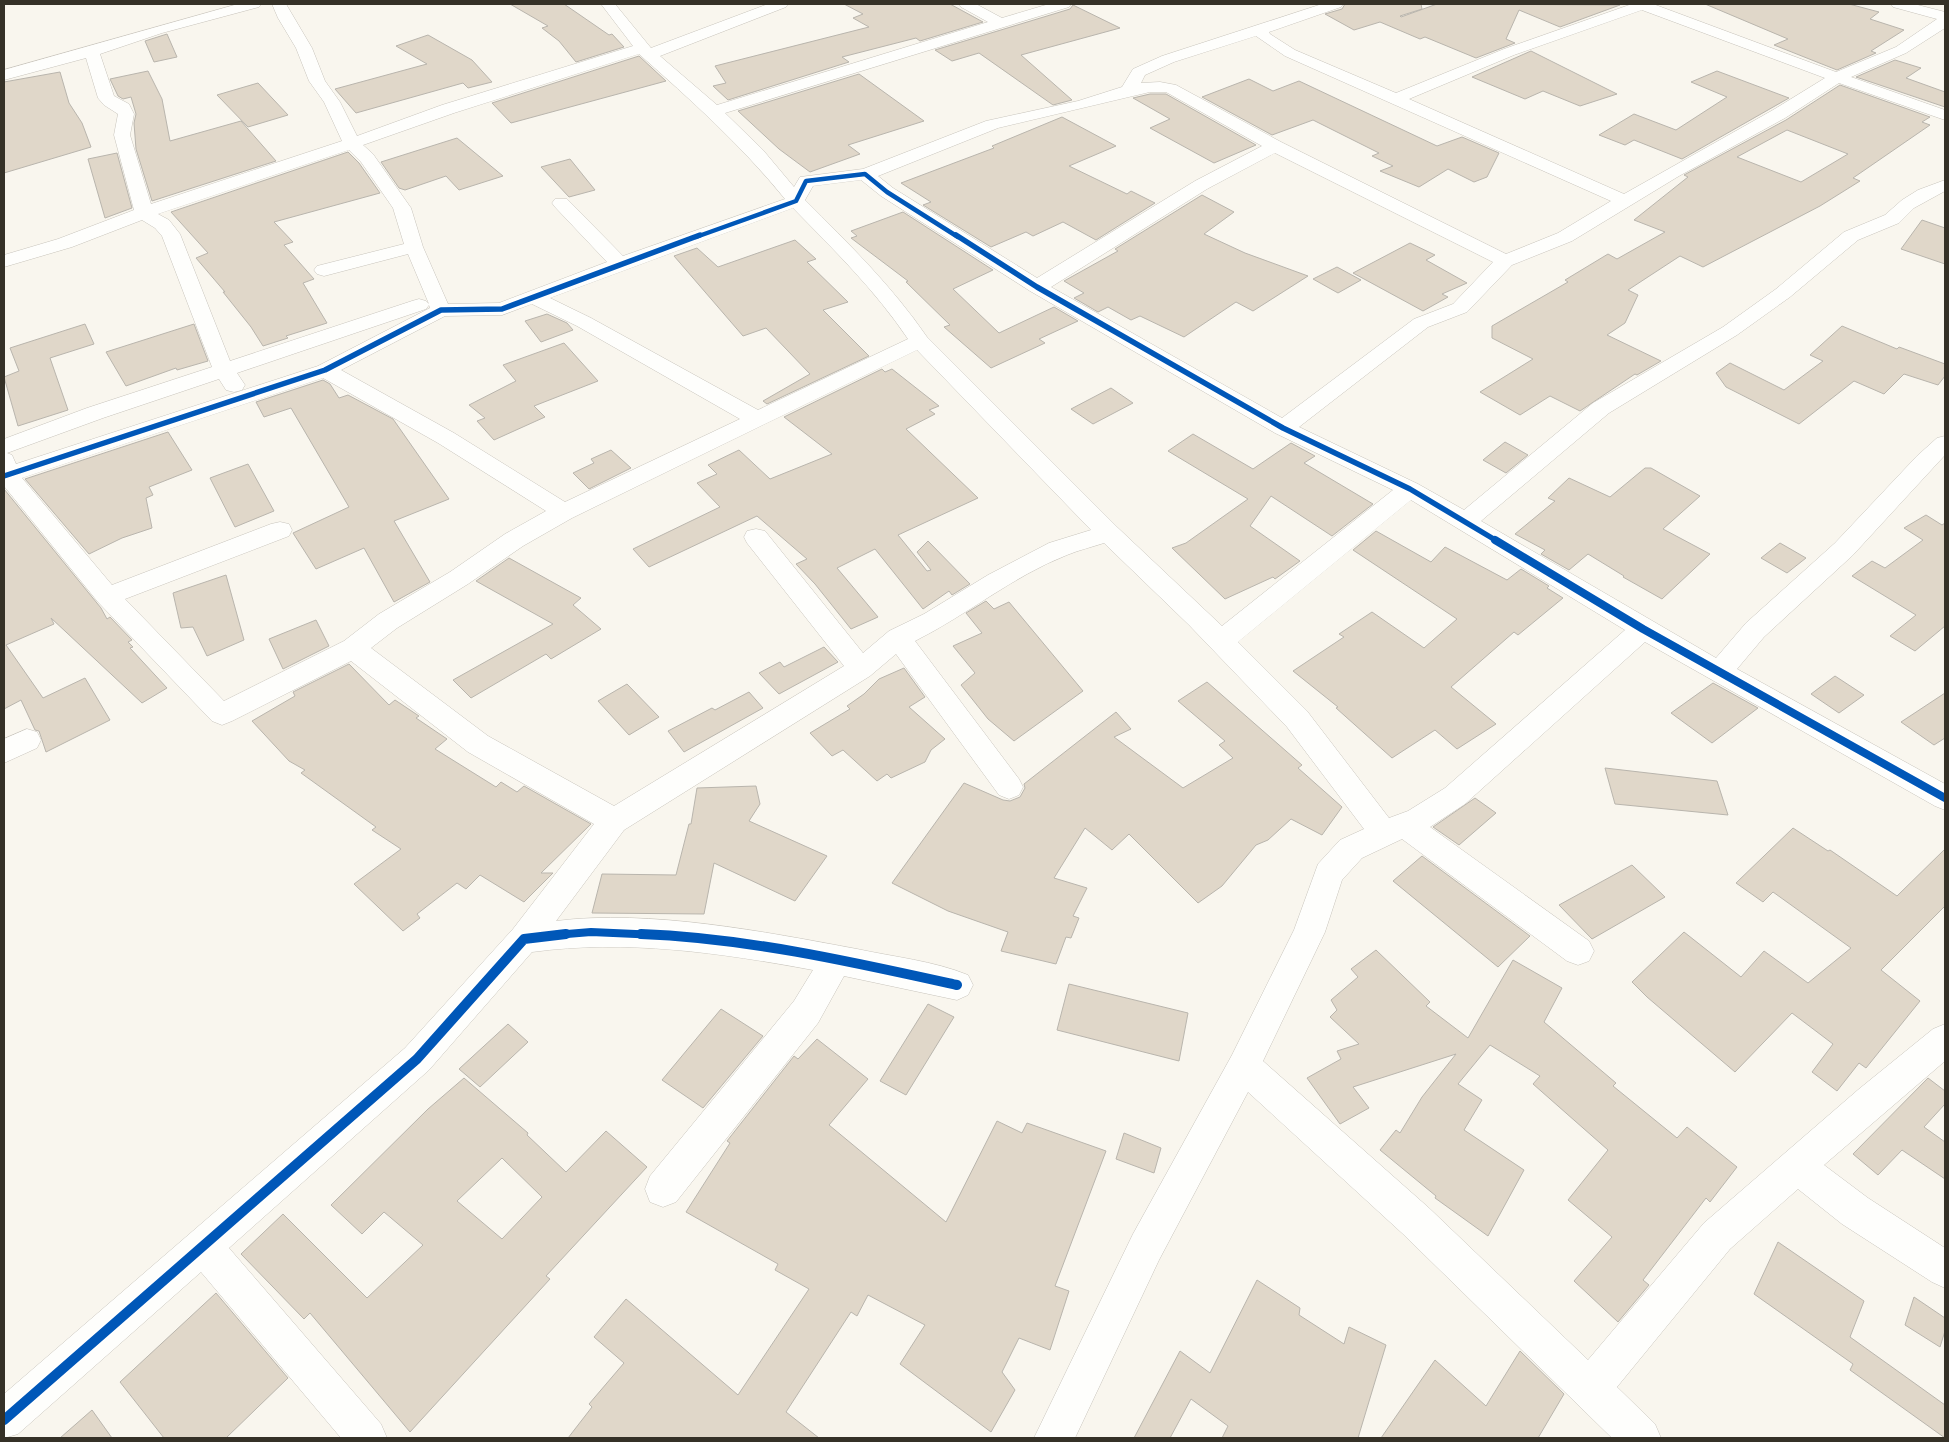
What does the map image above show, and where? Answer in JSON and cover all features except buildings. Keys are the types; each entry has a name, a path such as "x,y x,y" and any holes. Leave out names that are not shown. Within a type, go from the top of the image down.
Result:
{"street":[{"path":"4,75 92,52 156,30 254,4"},
{"path":"279,4 304,48 317,81 332,102 352,143 367,158 402,208 414,247 439,304"},
{"path":"608,4 646,51 714,111 757,154 796,201 863,269 896,306 920,341 1108,533 1297,719 1394,829 1578,951"},
{"path":"4,261 65,243 144,212 448,109 646,51 780,4"},
{"path":"966,4 1000,23"},
{"path":"714,111 1064,4"},
{"path":"1129,90 1139,72 1168,59 1336,4"},
{"path":"1394,100 1509,52 1642,4 1778,57 1945,115"},
{"path":"1898,4 1945,17"},
{"path":"1284,428 1421,323 1460,308 1505,261 1565,237 1673,172 1779,114 1838,77 1901,50 1945,21"},
{"path":"1261,30 1263,36 1290,52 1394,100 1626,201"},
{"path":"92,52 106,98 123,108 126,114 122,135 144,212 162,224 171,234 220,363 241,397"},
{"path":"4,447 96,413 439,304 502,309 620,264 796,201 806,181 865,174 892,166 924,150 978,129 1056,112 1129,90 1155,85 1170,88 1275,146 1505,261"},
{"path":"1037,287 1201,185 1275,146"},
{"path":"865,174 887,192 1037,287 1284,428 1410,490 1643,629 1945,798"},
{"path":"1465,522 1602,408 1730,331 1783,293 1851,236 1892,219 1908,204 1924,194 1945,185"},
{"path":"561,203 620,264"},
{"path":"324,270 414,247"},
{"path":"535,298 584,322 759,420"},
{"path":"439,304 325,370 5,470 107,596 216,710 222,714 353,648 388,621 459,578 514,540 564,512 759,420 853,372 920,341"},
{"path":"325,370 409,414 502,470 564,512"},
{"path":"1719,672 1755,630 1844,549 1945,443"},
{"path":"1220,642 1410,490"},
{"path":"107,596 280,530"},
{"path":"4,1420 418,1059 524,939 614,822 861,669 898,638 933,621 997,580 1049,554 1108,533"},
{"path":"756,537 861,669"},
{"path":"1054,1438 1146,1247 1244,1066 1309,932 1329,873 1351,849 1417,820 1456,796 1643,629"},
{"path":"898,638 1009,787"},
{"path":"353,648 478,744 614,822"},
{"path":"524,939 598,932 705,937 837,958 957,986"},
{"path":"663,1189 806,1012 837,958"},
{"path":"1589,1390 1717,1236 1871,1101 1945,1040"},
{"path":"1244,1066 1416,1221 1589,1390 1641,1438"},
{"path":"1797,1166 1855,1210 1945,1269"},
{"path":"203,1246 367,1438"}],"cycle path":[{"path":"4,476 325,370 441,310 502,309 620,264 796,201 806,181 865,174 887,192 1037,287 1283,428 1410,489 1643,629 1945,798"},
{"path":"4,1420 417,1059 524,939 591,932 690,937 824,957 957,985"}]}
